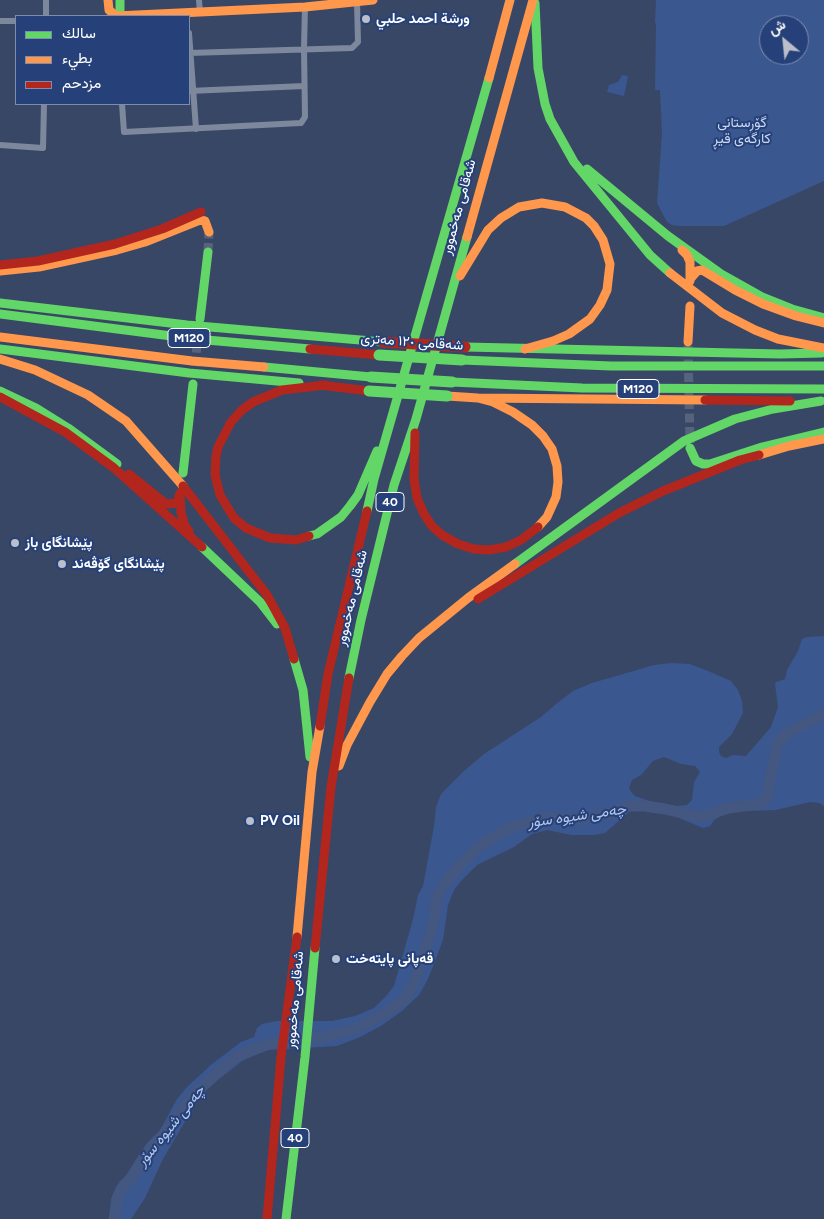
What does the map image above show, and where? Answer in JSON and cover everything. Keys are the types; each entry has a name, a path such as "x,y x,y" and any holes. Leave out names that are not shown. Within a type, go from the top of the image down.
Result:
{"main road":[{"path":"108,0 108,8 113,15"},
{"path":"120,0 120,15"},
{"path":"187,15 256,5 312,5 373,0"},
{"name":"شەقامی مەخموور","path":"267,1219 281,1057 295,961 312,772 328,674 374,479 510,0"},
{"path":"534,0 538,68 550,119 577,166 636,238 655,260 678,281 722,313 754,330 796,343 824,348"},
{"name":"شەقامی مەخموور","path":"286,1219 305,1057 331,787 346,691 394,484 416,419 495,130 534,0"},
{"path":"562,142 595,176 668,236 721,274 751,292 792,309 824,318"},
{"path":"452,290 482,237 494,223 508,212 519,207 542,203 565,207 586,218 599,233 608,256 610,273 604,298 595,312 576,329 553,341 525,349"},
{"path":"0,265 38,261 116,244 162,229 201,212"},
{"path":"0,271 39,267 108,253 145,242 200,220 205,221 209,232"},
{"path":"668,236 687,256 690,262 691,279 697,271 704,270 735,290 763,304 796,316 824,323"},
{"path":"200,319 208,252"},
{"path":"0,303 187,325 465,347 780,354 824,353"},
{"path":"688,342 690,306"},
{"name":"شەقامی ١٢٠ مەتری","path":"0,314 195,339 379,355 611,366 824,366"},
{"name":"M120","path":"0,337 192,362 371,377 582,388 824,389"},
{"path":"0,349 255,380 326,385 370,391 478,398 823,401"},
{"path":"0,359 35,370 88,395 126,421 180,482 267,594 285,628 303,690 312,772"},
{"path":"183,473 193,384"},
{"path":"326,385 282,390 266,396 242,410 225,431 216,456 216,484 234,518 246,528 260,535 282,540 306,538 326,529 341,517 358,495 374,456 389,427"},
{"path":"0,391 36,408 68,428 105,454 164,503 171,505 177,503 180,493 182,520 204,550"},
{"path":"0,397 58,428 93,452 161,509 260,602 275,620 292,647"},
{"path":"416,419 414,479 417,498 432,526 442,535 458,544 474,549 489,550 506,547 521,540 535,530 547,517 556,497 557,466 552,449 532,425 513,412 493,402 478,398"},
{"path":"331,787 347,745 387,674 419,638 468,598 684,441 735,419 773,409 823,401"},
{"path":"690,448 696,461 710,464 762,447 824,432"},
{"path":"448,615 619,513 663,491 750,457 824,438"},
{"path":"374,479 394,484"}],"street":[{"path":"46,0 46,15"},
{"path":"199,0 200,13"},
{"path":"196,129 191,91 190,53 352,48 358,42 357,2"},
{"path":"122,105 124,132 302,123 305,117 304,48 312,5"},
{"path":"0,21 15,21"},
{"path":"191,91 304,86"},
{"path":"0,145 43,148 44,105"}],"green space":[{"name":"گۆڕستانی کارگەی قیڕ","path":"656,0 824,0 824,181 724,226 680,226 667,222 657,203 662,133 660,90 655,90"},
{"path":"622,75 628,76 624,96 607,92 609,85 618,82"},
{"path":"824,636 824,806 819,803 810,802 776,810 728,812 714,820 710,826 703,828 672,815 637,809 630,811 605,833 571,835 547,830 532,834 514,847 477,865 454,890 448,905 443,940 428,979 419,995 402,1011 381,1026 337,1046 267,1050 242,1061 200,1096 163,1159 145,1198 131,1219 110,1219 111,1199 116,1187 124,1179 138,1156 158,1134 177,1099 212,1064 241,1042 254,1037 257,1028 262,1024 277,1021 332,1021 355,1016 374,1008 386,996 394,986 418,895 423,886 436,807 441,794 484,754 541,717 573,691 592,683 654,665 671,663 690,664 731,681 738,690 742,701 743,713 732,734 719,747 719,752 721,756 726,758 733,755 746,756 771,727 778,707 775,684 785,679 787,670 798,651 802,639","holes":["664,757 681,764 695,766 700,772 694,782 692,800 687,805 676,806 649,801 635,796 631,792 629,788 632,780 641,775 653,761"]}],"waterway":[{"name":"چەمی شیوە سۆر","path":"114,1219 118,1196 151,1147 163,1135 193,1095 233,1059 269,1044 326,1037 358,1028 384,1014 405,999 415,981 425,951 435,918 436,899 442,887 459,866 481,845 511,827 543,818 581,819 616,812 629,806 665,809 700,817 729,808 762,803 767,798 777,744 786,734 824,714"}],"tunnel":[{"path":"208,252 209,232"},
{"path":"195,366 198,334"},
{"path":"688,346 690,443"}],"traffic: fast":[{"path":"120,0 120,15"},
{"path":"535,3 538,68 550,119 574,162 650,255 670,273"},
{"path":"367,511 374,479 489,78"},
{"path":"587,169 668,236 721,274 762,297 792,309 824,318"},
{"path":"349,678 394,485 416,419 467,237"},
{"path":"200,319 208,252"},
{"path":"0,303 187,325 383,342"},
{"path":"0,314 195,339 310,349"},
{"path":"465,347 780,354 822,353"},
{"path":"0,349 189,373 299,383"},
{"path":"379,355 462,360"},
{"path":"462,360 611,366 824,366"},
{"path":"264,367 371,377"},
{"path":"371,377 452,382"},
{"path":"452,382 582,388 824,389"},
{"path":"183,473 193,384"},
{"path":"0,391 36,408 68,428 117,464"},
{"path":"369,391 447,396"},
{"path":"515,564 684,441 735,419 773,409 821,401"},
{"path":"690,448 696,461 710,464 762,447 824,432"},
{"path":"309,536 317,534 341,517 350,506 358,495 377,451"},
{"path":"202,547 260,602 277,624"},
{"path":"294,659 303,690 310,757"},
{"path":"286,1219 305,1057 315,948"}],"traffic: slow":[{"path":"108,0 109,10 115,15"},
{"path":"137,15 305,7 373,0"},
{"path":"489,78 510,0"},
{"path":"467,237 533,0"},
{"path":"460,276 488,230 501,218 519,207 542,203 565,207 586,218 594,226 603,240 610,264 607,290 600,305 590,319 569,334 525,349"},
{"path":"0,271 39,267 117,250 145,242 200,220 205,221 209,232"},
{"path":"682,250 690,262 690,281"},
{"path":"691,278 697,271 702,270 763,304 796,316 824,323"},
{"path":"670,273 722,313 755,330 778,339 824,348"},
{"path":"688,342 690,306"},
{"path":"0,337 192,361 264,367"},
{"path":"0,359 35,370 88,395 126,421 183,486"},
{"path":"447,396 478,398 705,400"},
{"path":"478,398 493,402 513,412 532,425 552,449 557,466 558,482 556,497 547,517 538,527"},
{"path":"759,455 789,446 824,439"},
{"path":"339,766 347,745 370,702 387,674 402,656 419,638 468,598 515,564"},
{"path":"297,937 312,772 320,726"}],"traffic: jam":[{"path":"0,265 38,261 115,244 162,229 201,212"},
{"path":"383,342 465,347"},
{"path":"310,349 379,355"},
{"path":"320,385 369,391"},
{"path":"309,536 296,540 270,538 246,528 234,518 220,495 215,475 216,456 218,447 231,422 253,402 282,390 326,385"},
{"path":"0,397 65,432 114,468 202,547"},
{"path":"705,400 790,401"},
{"path":"415,433 414,479 417,498 432,526 442,535 458,544 474,549 489,550 506,547 521,540 538,527"},
{"path":"478,599 619,513 663,491 740,460 759,455"},
{"path":"129,474 166,504 177,503 180,493"},
{"path":"183,486 267,595 285,628 294,659"},
{"path":"180,493 181,513 185,526 189,531"},
{"path":"320,726 328,674 367,511"},
{"path":"315,948 331,787 349,678"},
{"path":"267,1219 281,1057 297,937"}],"place":[{"name":"ورشة احمد حلبي","path":"366,19"},
{"name":"پێشانگای باز","path":"15,543"},
{"name":"پێشانگای گۆڤەند","path":"62,564"},
{"name":"PV Oil","path":"250,821"},
{"name":"قەپانی پایتەخت","path":"336,959"}]}
